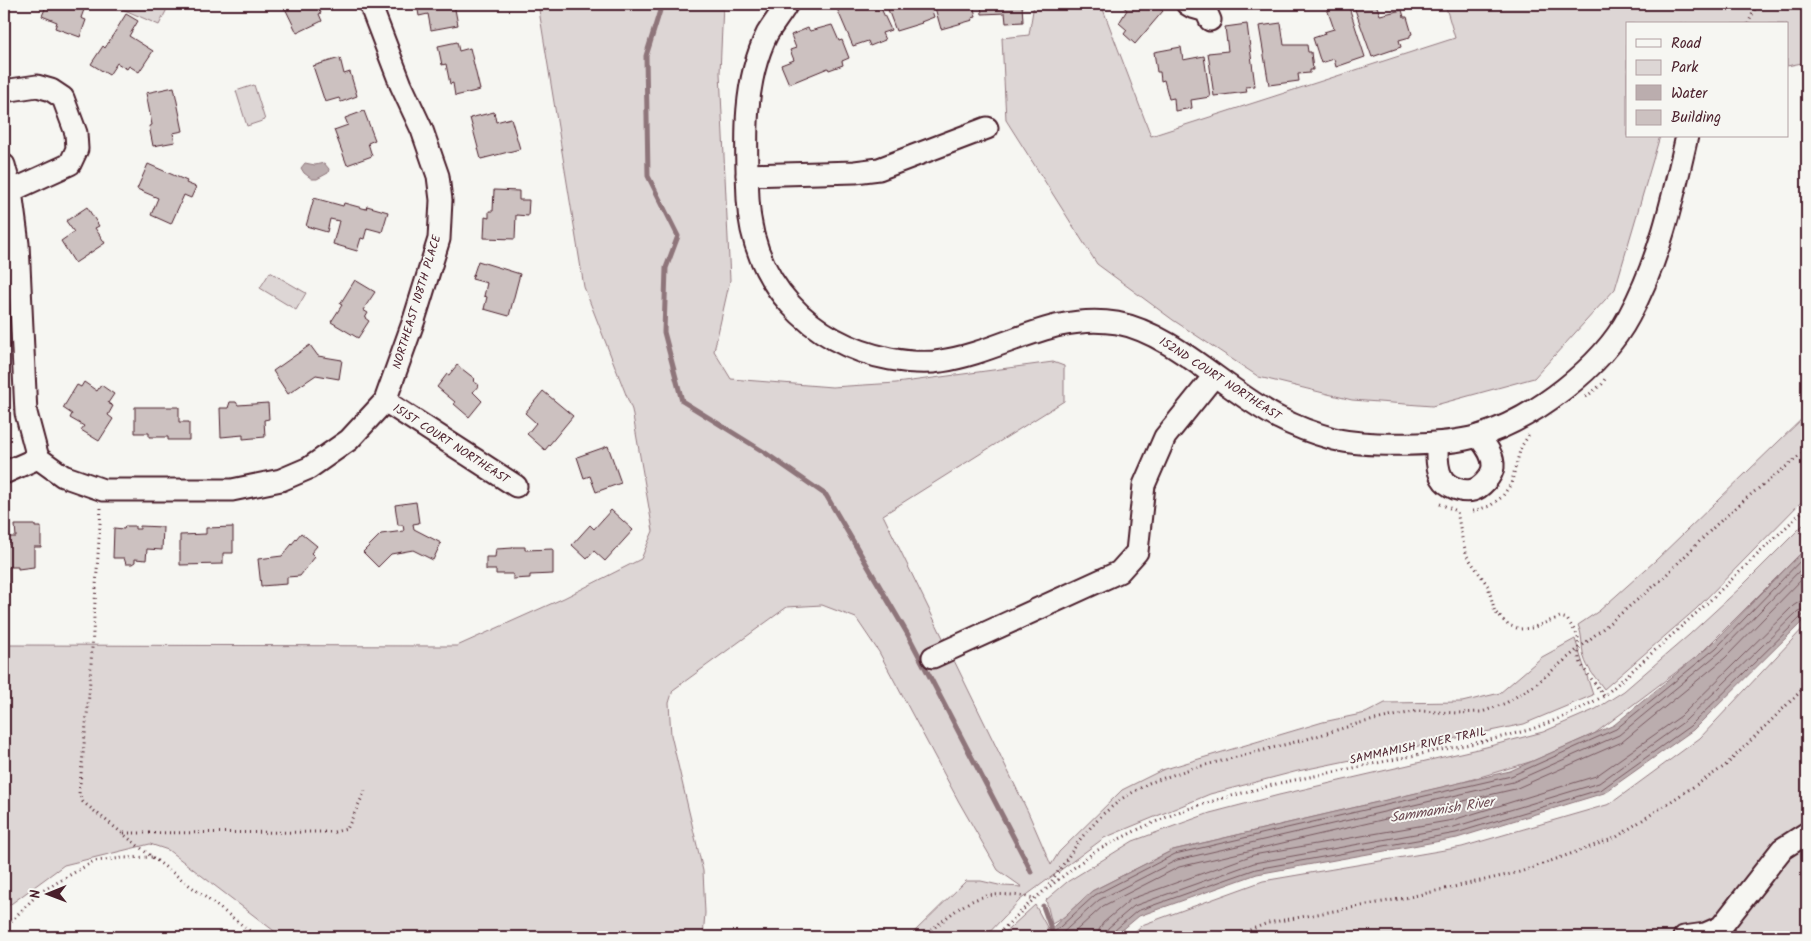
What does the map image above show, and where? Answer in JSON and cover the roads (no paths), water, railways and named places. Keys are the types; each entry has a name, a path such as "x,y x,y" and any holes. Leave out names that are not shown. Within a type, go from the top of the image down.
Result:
{"street":[{"name":"NORTHEAST 108TH PLACE","path":"370,4 401,85 422,130 438,176 441,200 439,239 414,320 385,401"},
{"name":"152ND COURT NORTHEAST","path":"787,4 768,33 754,67 747,106 749,222 757,250 774,284 801,316 826,335 848,347 873,356 925,363 945,361 969,355 1048,327 1062,324 1093,321 1144,330 1187,357 1244,397 1279,418 1336,440 1370,443 1437,443 1478,436 1538,407 1583,374 1600,356 1628,319 1647,280 1660,247 1670,212 1687,138"},
{"path":"1187,4 1206,11 1210,20"},
{"path":"4,91 37,86 51,90 63,98 76,133 77,149 70,164 11,191"},
{"path":"747,175 855,172 879,169 987,128"},
{"path":"4,165 11,191 18,244 26,413 38,458 63,476 103,490 232,490 281,480 309,468 349,440 385,401"},
{"path":"933,657 1119,572 1137,552 1144,485 1165,437 1214,376"},
{"name":"151ST COURT NORTHEAST","path":"385,401 516,486"},
{"path":"1437,443 1437,463 1442,479 1456,489 1473,490 1486,481 1493,468 1489,450 1478,436"},
{"path":"4,473 38,458"},
{"path":"1684,937 1705,934 1720,928 1782,849 1807,833"}],"water":[{"path":"305,163 315,165 324,163 329,169 328,173 317,179 312,179 301,168"},
{"name":"Sammamish River","path":"1807,547 1807,617 1693,730 1604,793 1457,838 1257,874 1139,916 1114,937 1042,937 1092,891 1173,850 1510,771 1614,725 1712,644"}],"waterway":[{"path":"662,4 646,56 648,176 678,236 666,268 664,332 682,401 764,452 826,495 907,633 1031,872"},
{"path":"1043,906 1054,937"}]}
